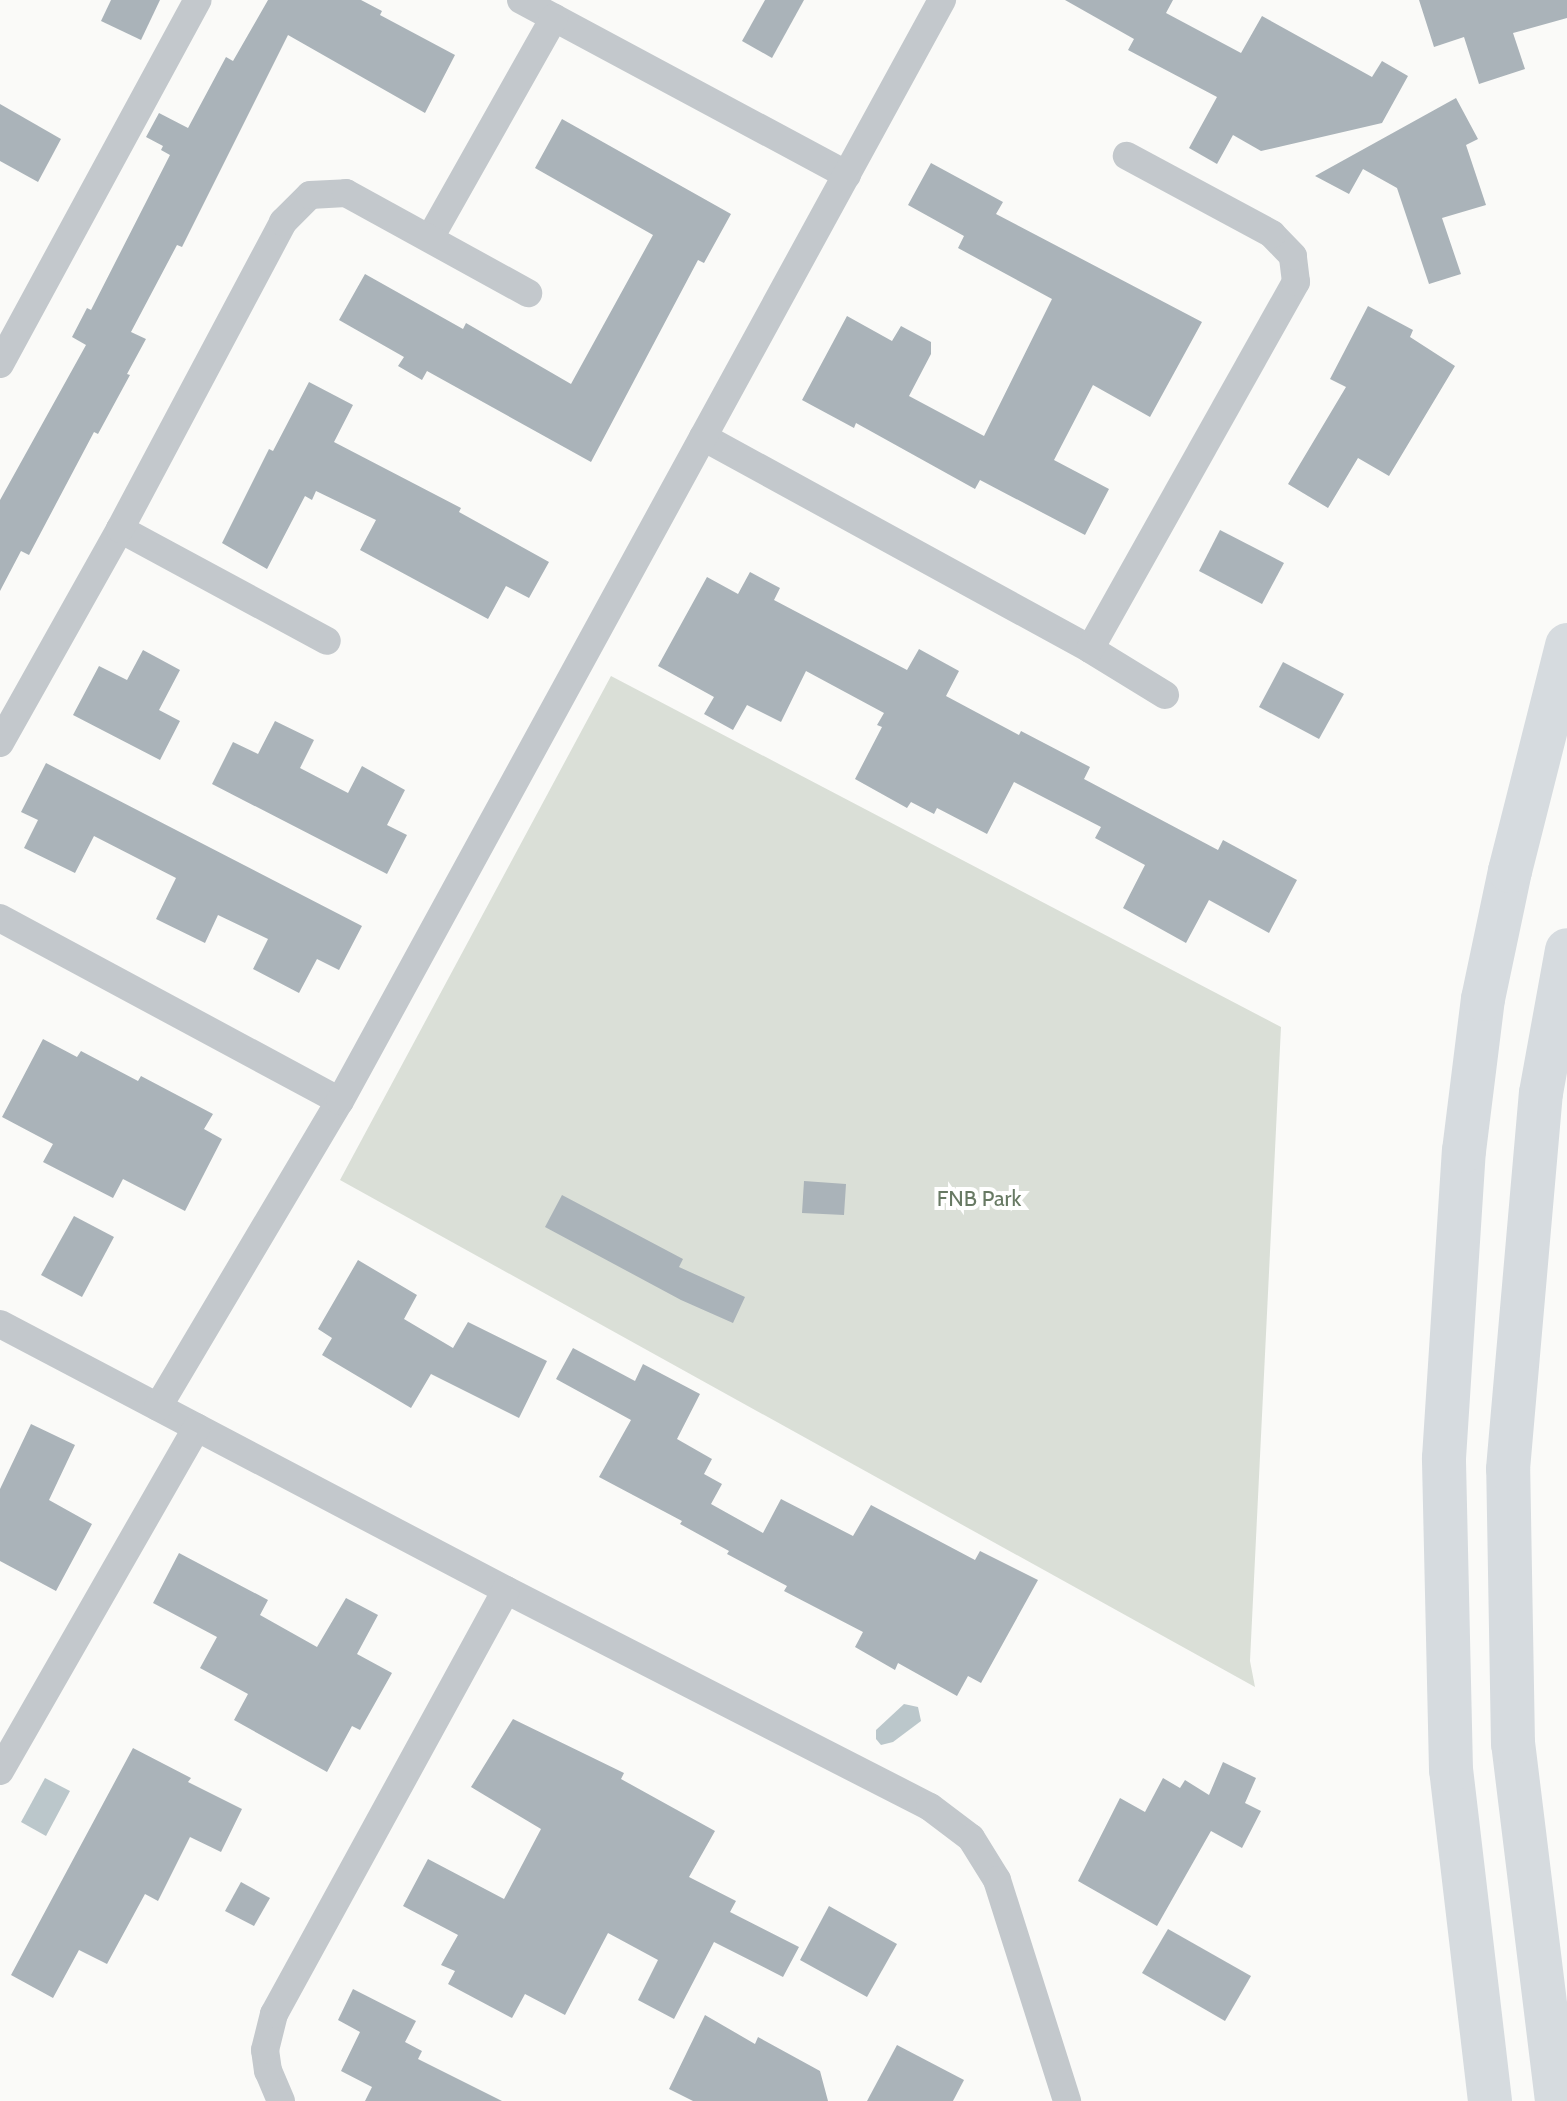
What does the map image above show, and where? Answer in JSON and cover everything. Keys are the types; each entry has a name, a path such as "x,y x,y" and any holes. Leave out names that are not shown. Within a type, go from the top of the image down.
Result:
{"main road":[{"path":"1490,2101 1451,1770 1444,1458 1464,1151 1483,999 1510,871 1567,645"},
{"path":"1557,2101 1513,1744 1508,1469 1541,1093 1567,950"}],"street":[{"path":"0,364 198,0"},
{"path":"521,0 847,175"},
{"path":"158,1407 340,1101 942,0"},
{"path":"430,238 554,18"},
{"path":"1090,649 1296,282 1293,256 1272,234 1127,156"},
{"path":"0,743 120,529 283,222 310,195 346,193 528,293"},
{"path":"703,437 1090,649 1165,695"},
{"path":"120,529 327,641"},
{"path":"0,918 340,1101"},
{"path":"0,1324 506,1590 930,1807 971,1838 997,1880 1067,2101"},
{"path":"0,1771 197,1427"},
{"path":"281,2101 268,2071 265,2050 274,2014 506,1590"}],"green space":[{"name":"FNB Park","path":"611,676 1281,1027 1250,1661 1255,1687 340,1180"}],"shaded area":[{"path":"904,1704 918,1707 921,1721 893,1742 881,1745 876,1739 876,1730"},
{"path":"45,1778 70,1791 46,1836 21,1822"}],"building":[{"path":"111,0 160,0 141,40 101,21"},
{"path":"268,0 361,0 382,11 380,15 455,55 425,113 288,35 182,247 177,245 131,332 146,339 127,374 130,375 98,434 94,432 29,555 21,551 0,591 0,500 86,345 72,337 87,308 91,310 170,155 161,150 163,146 146,137 159,113 188,128 226,57 233,61"},
{"path":"765,0 804,0 772,58 742,41"},
{"path":"1065,0 1173,0 1166,13 1241,53 1262,16 1372,77 1382,61 1408,76 1382,123 1261,151 1233,135 1217,164 1189,148 1217,97 1128,50 1134,39"},
{"path":"1419,0 1567,0 1567,18 1513,33 1525,69 1479,84 1464,37 1434,47"},
{"path":"1456,98 1478,139 1466,145 1486,205 1442,218 1461,274 1429,284 1397,188 1363,169 1349,194 1315,176"},
{"path":"0,104 61,139 38,182 0,161"},
{"path":"562,119 731,214 704,263 698,260 591,462 427,371 422,380 398,366 404,357 339,320 365,274 463,329 466,323 571,384 653,235 535,168"},
{"path":"931,163 1003,202 996,214 1202,322 1150,417 1093,385 1054,460 1109,489 1085,535 980,480 975,489 856,423 854,428 802,400 847,316 892,341 901,326 931,342 931,354 909,396 984,436 1052,299 958,248 964,236 908,205"},
{"path":"1368,306 1413,330 1410,337 1455,366 1389,476 1358,458 1328,508 1288,484 1346,387 1330,379"},
{"path":"309,382 353,405 334,442 461,508 459,512 549,562 529,598 506,586 488,619 360,550 376,520 316,491 312,500 305,496 267,569 222,543 269,449 273,451"},
{"path":"1220,530 1284,563 1262,604 1199,571"},
{"path":"750,572 780,588 774,600 907,670 919,649 959,671 946,696 1019,735 1021,731 1090,767 1084,779 1218,850 1223,840 1297,880 1269,933 1209,900 1186,943 1123,908 1145,865 1095,838 1101,827 1014,782 987,834 937,808 934,814 911,802 907,808 855,779 882,727 877,725 884,713 806,671 781,722 747,705 733,730 704,714 714,697 658,666 707,577 738,594"},
{"path":"143,650 180,670 159,710 180,721 160,760 73,715 99,666 127,680"},
{"path":"1283,662 1344,694 1319,739 1259,707"},
{"path":"275,721 314,740 300,768 348,793 362,766 405,790 387,825 407,835 387,874 212,784 233,742 258,754"},
{"path":"46,763 362,926 339,970 317,959 299,993 253,969 268,939 218,915 205,943 156,919 176,878 94,836 75,873 24,848 38,820 21,812"},
{"path":"43,1039 77,1057 81,1051 138,1081 141,1076 213,1114 204,1129 222,1139 185,1211 123,1179 113,1198 43,1162 53,1144 2,1117"},
{"path":"804,1181 846,1184 844,1215 802,1213"},
{"path":"562,1195 683,1259 679,1267 745,1297 733,1323 681,1300 545,1227"},
{"path":"74,1216 114,1237 82,1297 41,1275"},
{"path":"358,1260 417,1295 404,1319 453,1348 468,1322 547,1361 519,1418 431,1374 411,1408 322,1355 332,1338 318,1329"},
{"path":"573,1348 635,1381 643,1364 700,1394 677,1439 712,1459 704,1474 722,1484 711,1504 763,1533 781,1499 853,1536 871,1505 975,1560 980,1551 1038,1580 981,1683 968,1676 957,1696 898,1663 895,1670 855,1647 863,1632 784,1591 787,1586 727,1554 729,1551 680,1524 682,1521 599,1477 631,1420 556,1379"},
{"path":"31,1424 75,1445 49,1500 92,1524 56,1591 0,1561 0,1489"},
{"path":"179,1553 268,1600 260,1615 317,1647 346,1598 378,1615 357,1654 392,1673 360,1730 352,1726 327,1772 234,1720 248,1694 200,1668 217,1637 153,1603"},
{"path":"513,1719 624,1773 621,1779 715,1831 689,1877 736,1901 730,1912 799,1947 783,1977 714,1942 674,2019 638,2000 658,1960 608,1933 565,2015 525,1994 512,2018 448,1984 455,1971 441,1965 458,1935 403,1906 428,1859 504,1899 541,1829 471,1787"},
{"path":"133,1748 191,1778 188,1782 242,1809 221,1852 190,1837 158,1901 145,1894 107,1964 79,1950 53,1998 11,1975"},
{"path":"1223,1762 1256,1778 1245,1803 1261,1811 1242,1848 1211,1831 1157,1926 1078,1881 1120,1798 1145,1812 1163,1778 1180,1788 1185,1780 1209,1795"},
{"path":"241,1882 270,1898 254,1926 225,1911"},
{"path":"829,1906 897,1944 867,1997 800,1960"},
{"path":"1168,1929 1251,1976 1225,2021 1142,1973"},
{"path":"353,1989 416,2021 405,2042 422,2051 418,2059 502,2101 365,2101 372,2087 341,2071 360,2032 338,2020"},
{"path":"705,2015 755,2044 758,2037 820,2071 828,2101 693,2101 669,2089"},
{"path":"897,2045 964,2080 953,2101 867,2101"}]}
